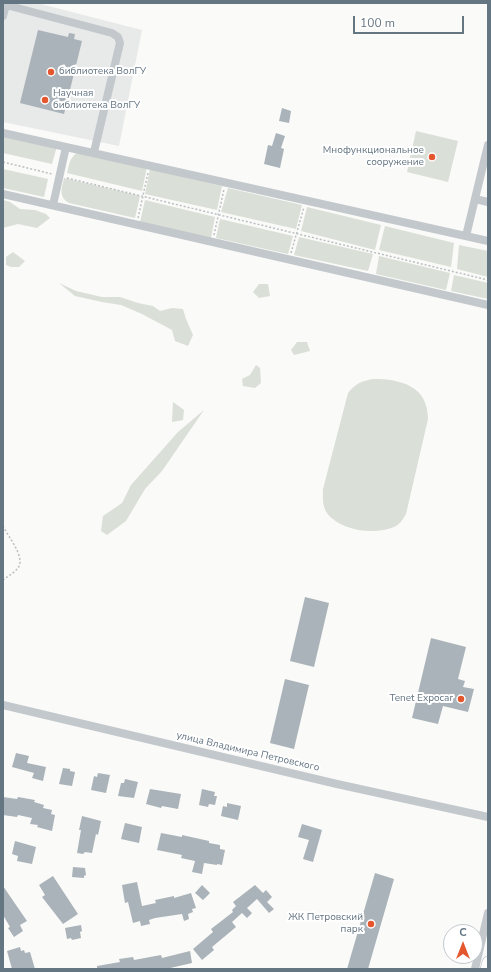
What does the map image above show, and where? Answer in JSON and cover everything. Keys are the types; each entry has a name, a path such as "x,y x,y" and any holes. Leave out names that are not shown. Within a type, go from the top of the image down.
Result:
{"highway":[{"path":"486,969 488,962"}],"street":[{"path":"3,16 4,5 112,33 118,37 120,43 94,152"},
{"path":"3,133 94,152 488,241"},
{"path":"466,236 488,145"},
{"path":"53,205 66,146"},
{"path":"3,194 488,305"},
{"path":"475,199 488,202"},
{"name":"улица Владимира Петровского","path":"3,705 488,817"},
{"path":"475,969 488,912"}],"path":[{"path":"3,162 488,280"},
{"path":"136,224 150,165"},
{"path":"212,241 226,182"},
{"path":"290,259 306,200"},
{"path":"3,526 6,534 20,556 20,563 14,572 3,580"}],"shaded area":[{"path":"3,3 37,3 142,30 119,146 3,122"},
{"name":"Мнофункциональное сооружение","path":"416,131 458,141 448,182 407,172"},
{"path":"3,134 57,146 52,164 3,153"},
{"path":"78,152 147,167 142,191 67,173 72,158"},
{"path":"3,169 48,179 44,197 3,188"},
{"path":"150,169 222,186 217,210 145,194"},
{"path":"64,178 140,196 135,218 69,203 63,198 62,195"},
{"path":"228,188 302,205 296,229 221,212"},
{"path":"3,200 10,202 20,209 35,210 46,214 50,218 37,228 18,224 3,228"},
{"path":"145,200 215,217 211,238 140,222"},
{"path":"307,207 381,225 375,250 301,231"},
{"path":"220,219 293,236 288,254 216,238"},
{"path":"385,226 454,243 451,267 379,250"},
{"path":"299,237 373,254 368,271 294,255"},
{"path":"459,245 488,251 488,277 457,269"},
{"path":"13,252 25,261 19,267 11,267 6,265 6,257"},
{"path":"379,256 450,273 446,290 376,274"},
{"path":"454,275 488,283 488,299 451,291"},
{"path":"59,283 76,291 102,297 120,297 153,306 160,311 172,308 183,309 193,335 188,346 175,341 172,330 142,314 121,305 75,296"},
{"path":"259,284 268,284 270,296 259,298 253,292"},
{"path":"297,342 307,342 310,351 294,355 291,350"},
{"path":"256,365 260,368 261,383 255,388 243,386 242,379 250,375"},
{"path":"373,379 383,379 403,383 418,392 427,408 428,419 406,514 401,522 396,526 379,531 359,530 341,524 327,513 323,501 323,489 348,393 359,383"},
{"path":"173,402 184,410 183,420 172,422"},
{"path":"204,410 162,471 145,489 126,521 107,535 101,531 103,516 122,503 131,485 178,432"}],"building":[{"name":"библиотека ВолГУ","path":"38,30 68,37 69,33 75,34 74,39 82,41 64,114 20,103"},
{"path":"282,108 291,111 289,123 279,121"},
{"path":"276,133 285,136 281,148 284,149 280,168 264,164 268,145 272,146"},
{"path":"305,597 329,603 314,667 290,661"},
{"path":"431,638 466,647 458,679 465,681 463,687 474,689 468,712 443,706 438,724 412,718"},
{"path":"285,679 309,685 294,749 270,743"},
{"path":"16,753 29,756 27,763 46,767 43,781 32,778 34,773 12,767"},
{"path":"63,768 70,769 70,771 75,772 72,786 59,784"},
{"path":"98,773 110,775 106,793 91,790 94,776 97,777"},
{"path":"125,779 138,782 134,798 118,796 121,783 124,783"},
{"path":"150,789 181,794 178,809 162,806 161,808 146,804"},
{"path":"202,789 215,792 214,796 217,796 215,805 209,804 208,807 199,805"},
{"path":"3,797 17,799 18,797 35,800 34,802 44,805 43,808 52,810 51,814 55,815 52,831 37,827 38,825 30,824 32,818 18,815 17,817 3,815"},
{"path":"227,803 241,806 238,820 221,816 223,806 227,807"},
{"path":"82,816 101,821 98,835 96,834 92,853 77,853"},
{"path":"125,823 142,827 139,843 121,839"},
{"path":"302,824 322,830 313,862 303,859 309,840 298,837"},
{"path":"161,833 182,837 182,835 220,845 220,849 225,850 222,865 204,863 202,874 192,872 195,861 181,858 182,855 157,850"},
{"path":"15,841 36,847 32,864 17,861 18,856 12,854"},
{"path":"73,867 85,868 86,875 84,878 72,877"},
{"name":"ЖК Петровский парк","path":"375,873 394,879 368,969 347,969"},
{"path":"53,876 78,914 63,924 42,897 45,895 39,885"},
{"path":"137,882 142,906 156,903 155,900 174,896 174,898 191,893 196,908 192,909 193,912 188,914 189,919 184,921 182,914 155,918 149,920 150,924 141,926 140,921 133,923 128,902 125,903 122,885"},
{"path":"202,885 210,893 203,900 195,893"},
{"path":"255,885 263,893 266,890 272,897 267,902 274,909 269,913 257,899 247,908 252,913 247,918 242,913 232,922 236,927 212,947 214,950 202,960 193,949 213,932 211,929 233,912 232,910 236,906 233,902"},
{"path":"3,886 27,921 20,925 23,931 14,937 8,928 10,927 3,915"},
{"path":"81,925 81,938 72,940 71,938 67,939 65,928"},
{"path":"20,947 21,951 24,950 25,953 30,952 35,969 12,969 7,951"},
{"path":"190,951 192,963 166,969 97,969 97,966 120,962 119,959 133,957 134,960 161,955 162,958"}],"place":[{"name":"библиотека ВолГУ","path":"51,72"},
{"name":"Научная библиотека ВолГУ","path":"45,100"},
{"name":"Мнофункциональное сооружение","path":"432,157"},
{"name":"Tenet Expocar","path":"461,699"},
{"name":"ЖК Петровский парк","path":"371,924"}]}
